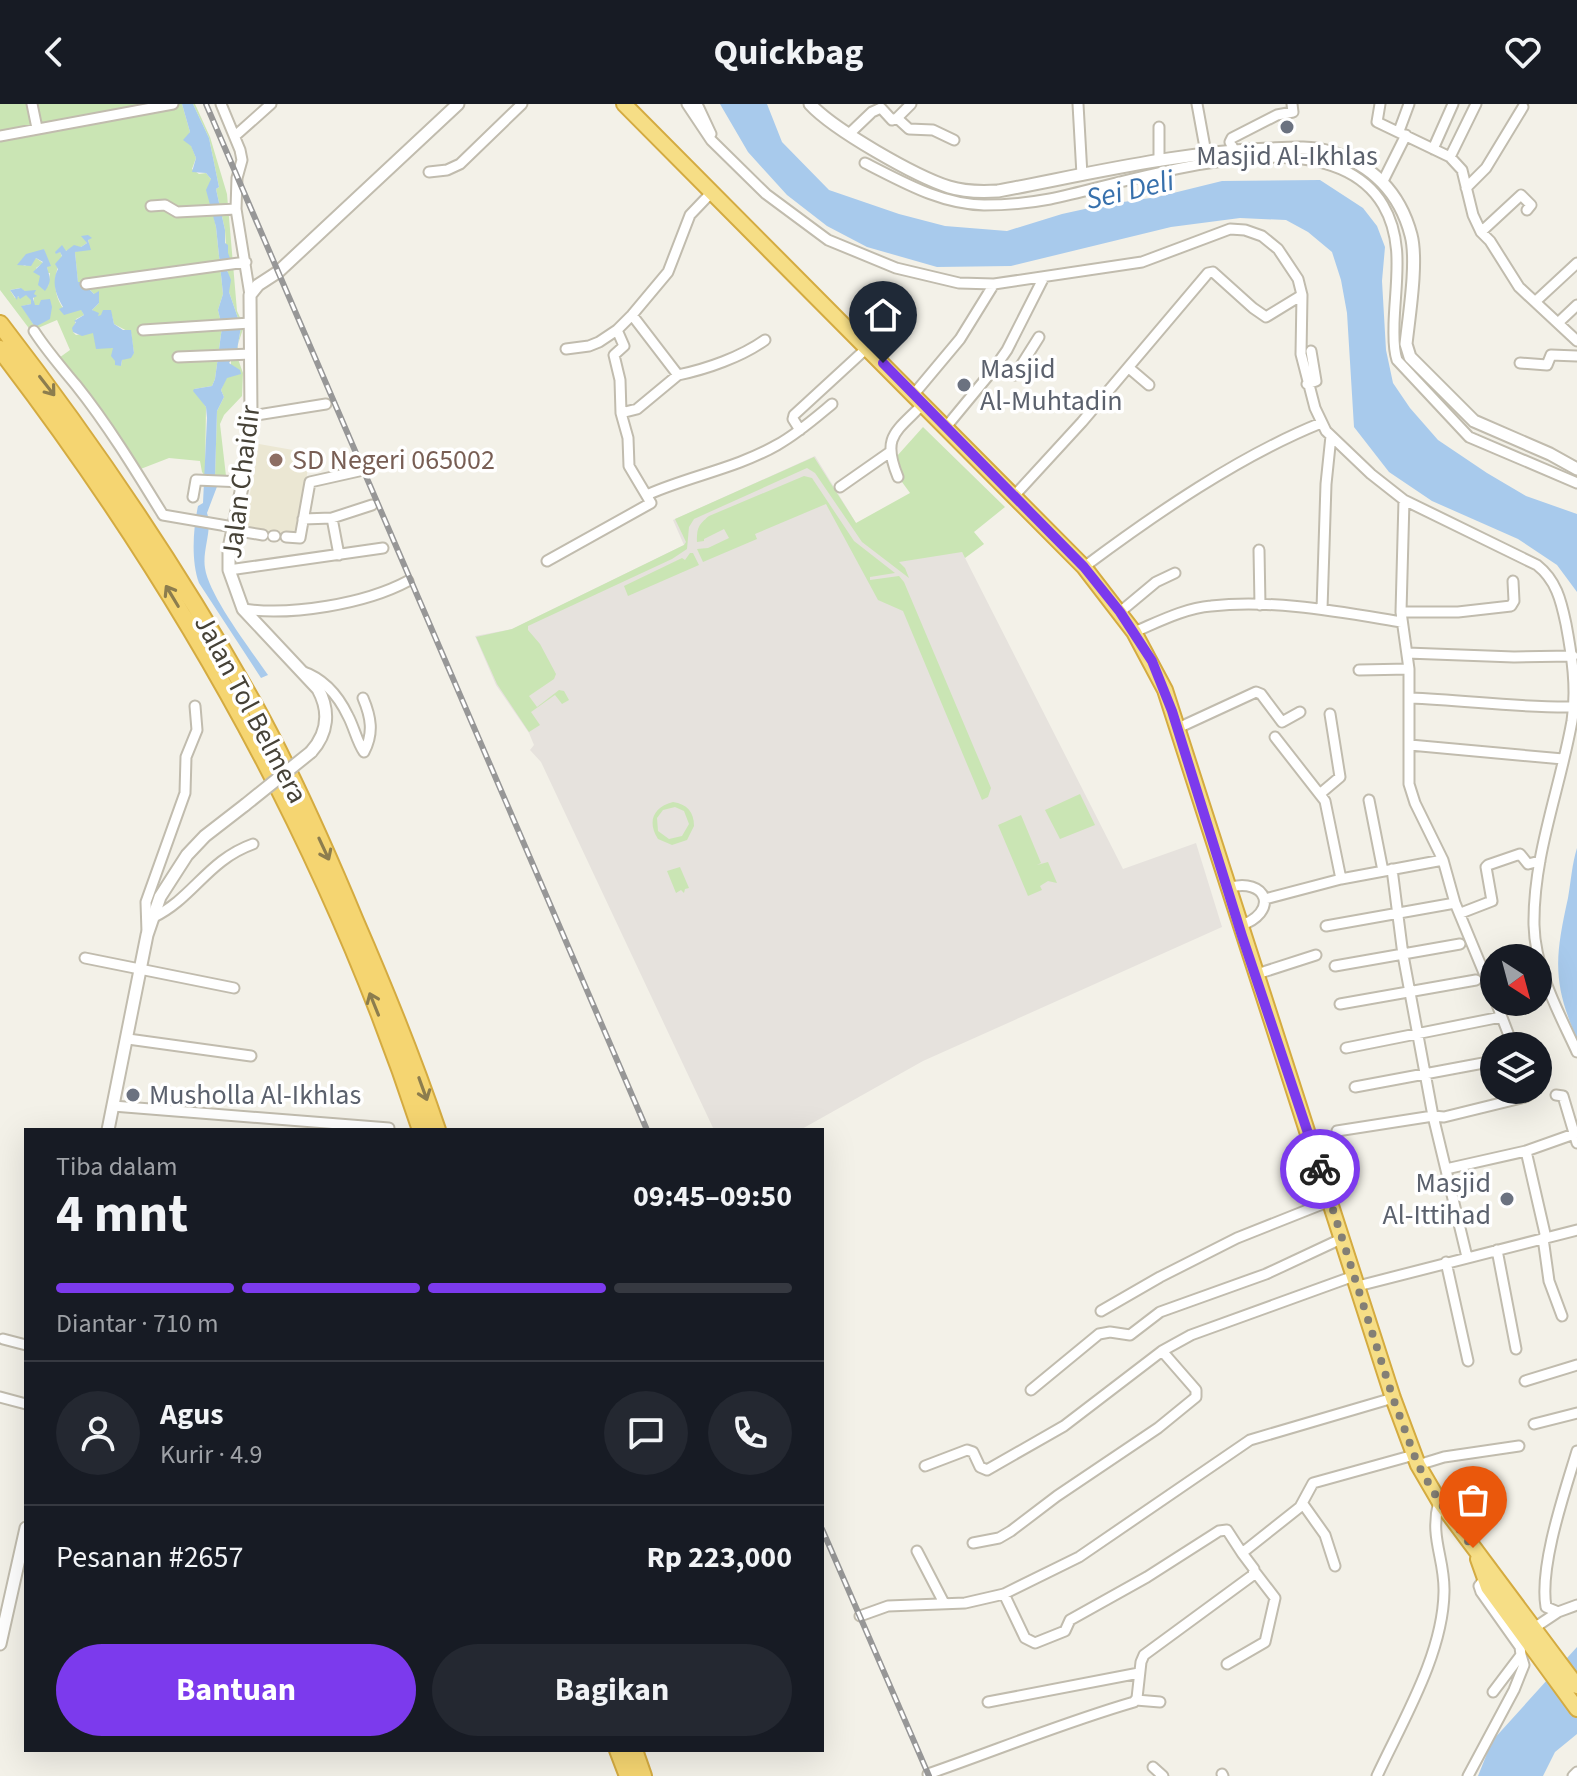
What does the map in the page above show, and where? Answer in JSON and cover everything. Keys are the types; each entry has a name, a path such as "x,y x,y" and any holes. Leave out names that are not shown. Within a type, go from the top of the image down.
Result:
{"highway":[{"path":"624,104 1084,567 1134,632 1160,679 1178,728 1239,926 1417,1463 1439,1501 1534,1628 1544,1654 1577,1709"},
{"name":"Jalan Tol Belmera","path":"0,324 66,411 162,552 256,710 334,871 399,1025 436,1128"},
{"name":"Jalan Tol Belmera","path":"0,349 103,489 159,575 247,726 355,955 420,1128"},
{"path":"1473,1548 1488,1587 1544,1654 1577,1686"},
{"path":"619,1752 628,1776"},
{"path":"635,1752 643,1776"}],"street":[{"path":"32,104 37,128"},
{"path":"0,136 173,104"},
{"path":"221,104 242,160 237,178 236,209 242,263 250,295"},
{"path":"235,136 271,104"},
{"path":"250,295 458,104"},
{"path":"429,172 447,170 460,164 522,104"},
{"path":"687,104 718,147 766,194 837,245 896,268 959,283 994,284 1142,262 1221,231 1245,230 1262,236 1278,249 1290,264 1302,295 1301,354 1307,384 1321,423 1331,436 1404,500 1537,565 1554,581 1573,656 1574,707 1540,861 1534,927 1539,959 1577,1052"},
{"path":"697,104 718,147"},
{"path":"849,134 872,112 881,108 892,120 911,104"},
{"path":"1078,104 1082,175"},
{"path":"1197,104 1206,153"},
{"path":"1234,150 1230,142 1232,138 1277,115 1293,112 1292,104"},
{"path":"1380,104 1377,122 1450,157 1462,170 1481,232 1519,287 1577,341"},
{"path":"1383,181 1402,133 1409,104"},
{"path":"1433,149 1453,104"},
{"path":"1450,157 1476,104"},
{"path":"815,106 849,134 923,175 949,187 975,192 998,191 1234,150 1307,148 1330,152 1358,164 1383,181 1401,206 1413,239 1406,344 1410,357 1474,421 1577,469"},
{"path":"1466,188 1486,168 1523,107"},
{"path":"897,118 909,129 933,130 954,140"},
{"path":"1159,127 1159,161"},
{"path":"865,163 944,200 980,205 1048,199 1223,160 1305,158 1344,169 1372,190 1383,205 1395,234 1398,259 1394,344 1397,360 1469,437 1577,483"},
{"path":"566,349 589,346 617,330 632,315 668,272 688,220 711,193"},
{"path":"1481,232 1521,195 1531,205 1527,210"},
{"path":"151,206 165,205 177,212 236,209"},
{"path":"86,284 242,263"},
{"path":"1536,301 1577,263"},
{"path":"1014,496 1211,271 1267,317 1302,295"},
{"path":"946,427 1007,350 1044,277"},
{"path":"898,477 889,444 994,284"},
{"name":"Jalan Chaidir","path":"108,1128 147,935 160,897 177,867 205,836 311,752 320,743 324,732 326,708 318,689 243,609 229,570 229,548 243,482 251,416 251,354 247,323 250,295"},
{"path":"1559,322 1577,305"},
{"path":"632,315 678,375"},
{"path":"143,330 247,323"},
{"path":"547,561 649,505 651,501 629,466 628,438 621,413 620,380 613,357 624,346 617,330"},
{"path":"34,331 52,359 93,409 163,515 191,518 270,536"},
{"path":"1015,375 1039,337"},
{"path":"621,413 637,409 678,375 718,363 765,340"},
{"path":"800,430 793,419 794,415 868,347"},
{"path":"1007,350 1026,359"},
{"path":"1307,384 1316,381 1311,351"},
{"path":"178,357 251,354"},
{"path":"1520,363 1547,365 1551,355 1577,356"},
{"path":"1129,368 1149,385"},
{"path":"251,416 326,404"},
{"path":"649,494 762,452 800,430 832,404"},
{"path":"1084,567 1136,529 1253,456 1321,423"},
{"path":"1322,609 1326,484 1331,436"},
{"path":"840,487 890,452"},
{"path":"286,537 300,538 310,482 359,471"},
{"path":"193,497 196,480 243,482"},
{"path":"1404,500 1402,617 1409,669 1411,794 1443,860 1455,903 1480,962"},
{"path":"303,519 332,518 372,505"},
{"path":"332,518 339,555"},
{"path":"229,570 383,548"},
{"path":"1259,550 1260,605"},
{"path":"1120,612 1156,582 1175,573"},
{"path":"243,609 277,612 346,602 370,597 408,581"},
{"path":"1134,632 1199,608 1260,605 1402,617 1511,606 1514,601 1513,581"},
{"path":"1407,653 1573,656"},
{"path":"1359,670 1409,669"},
{"path":"301,671 318,677 337,698 364,752 370,737 371,716 363,698"},
{"path":"1178,728 1256,692 1261,694 1282,722 1300,712"},
{"path":"1410,698 1453,699 1506,706 1574,707"},
{"path":"147,935 146,902 185,790 183,771 197,730 195,706"},
{"path":"1321,793 1340,777 1330,714"},
{"path":"1275,737 1325,801 1341,879"},
{"path":"1410,745 1563,759"},
{"path":"1369,800 1399,911 1403,955 1433,1116 1467,1257"},
{"path":"154,917 172,907 230,853 253,844"},
{"path":"1461,913 1492,901 1488,865 1520,854 1528,864 1540,861"},
{"path":"1265,899 1341,879 1443,860"},
{"path":"1227,888 1249,884 1257,887 1265,899 1260,917 1239,926"},
{"path":"1326,926 1455,903"},
{"path":"1335,966 1460,944"},
{"path":"1257,974 1316,955"},
{"path":"85,958 234,988"},
{"path":"1340,1004 1476,980"},
{"path":"1346,1048 1501,1017 1507,1032"},
{"path":"128,1039 251,1056"},
{"path":"1355,1087 1480,1063"},
{"path":"1446,1169 1576,1138 1563,1096 1556,1095"},
{"path":"1337,1131 1433,1116 1444,1117 1497,1104"},
{"path":"113,1106 169,1113 389,1128"},
{"path":"1526,1151 1544,1238 1549,1281 1562,1316"},
{"path":"1101,1311 1237,1238 1330,1201"},
{"path":"925,1466 971,1450 980,1467 987,1470 1064,1426 1162,1351 1191,1335 1356,1281 1577,1230"},
{"path":"1031,1390 1099,1334 1130,1335 1160,1312 1266,1274 1343,1238"},
{"path":"1497,1250 1516,1349"},
{"path":"1446,1262 1468,1361"},
{"path":"3,1339 24,1344"},
{"path":"973,1543 999,1538 1011,1531 1158,1428 1196,1397 1196,1390 1162,1351"},
{"path":"1525,1381 1577,1365"},
{"path":"0,1397 24,1403"},
{"path":"860,1616 888,1606 965,1603 1004,1594 1079,1557 1250,1440 1393,1398"},
{"path":"1534,1424 1577,1413"},
{"path":"1242,1553 1303,1504 1310,1487 1320,1479 1519,1446"},
{"path":"1558,1612 1548,1610 1545,1600 1556,1521 1577,1451"},
{"path":"1565,1490 1577,1489"},
{"path":"1377,1776 1432,1654 1439,1631 1445,1591 1434,1521 1439,1501"},
{"path":"1303,1504 1325,1535 1335,1566"},
{"path":"1004,1594 1025,1638 1035,1643 1065,1631 1070,1620 1147,1577 1219,1531 1227,1530 1275,1598 1267,1638 1261,1645 1227,1664"},
{"path":"0,1644 24,1537"},
{"path":"917,1551 944,1603"},
{"path":"1136,1700 1141,1662 1148,1652 1255,1572"},
{"path":"1468,1776 1524,1665 1520,1647 1481,1592 1479,1586 1485,1578"},
{"path":"1534,1628 1558,1612 1577,1605"},
{"path":"1493,1692 1521,1655"},
{"path":"988,1702 1139,1673"},
{"path":"928,1774 1136,1700 1160,1702"},
{"path":"1153,1767 1163,1776"}],"shaded area":[{"path":"259,444 310,453 298,537 243,532"},
{"path":"815,456 864,536 962,552 1123,869 1196,843 1222,927 923,1061 804,1128 713,1128 541,762 530,750 534,745 529,733 496,685 475,636 512,629 684,545 673,520"}],"green space":[{"path":"0,104 182,104 190,132 186,141 196,158 192,169 199,174 206,173 211,179 209,194 223,294 218,310 222,327 215,379 212,386 194,389 206,407 205,476 200,461 169,458 138,470 56,360 70,350 57,320 31,331 0,290","holes":["85,238 89,245 75,252 78,283 83,283 82,288 87,287 97,294 99,303 92,310 98,316 112,316 114,324 131,333 134,353 122,360 121,366 115,360 114,349 93,332 76,335 73,332 76,319 84,315 81,309 66,312 56,293 57,272 62,257 60,251 56,254 60,248 65,251 87,243","44,249 50,273 48,287 36,268 43,263 36,258 25,266 21,264","20,288 34,297 34,305 40,305 35,327 22,306 31,304 31,299 26,294 15,298 10,290"]},
{"path":"193,104 210,137 227,194 237,311 244,326 238,344 241,327 229,292 225,230 216,189 219,187 209,138"},
{"path":"238,344 238,359 243,373 242,396 224,415 220,424 226,476 215,477 217,411 224,397 221,390 231,366 231,357"},
{"path":"923,427 1005,507 974,532 984,544 965,558 962,552 899,562 909,578 862,542 815,473 807,468 694,519 689,527 687,549 672,559 528,626 556,674 554,679 529,696 537,707 559,690 564,691 569,700 562,704 555,695 531,712 540,725 529,732 497,684 476,637 512,629 684,545 686,542 675,519 814,457 856,523 910,493 902,482 897,456"},
{"path":"804,476 812,478 854,541 895,573 870,577 870,580 899,576 904,582 991,788 988,797 982,800 903,611 878,600 826,504 755,534 757,539 703,562 697,549 708,548 729,538 724,529 697,542 699,527 705,519"},
{"path":"690,553 699,565 628,596 624,586 682,558 685,560"},
{"path":"1080,794 1095,825 1060,839 1045,810"},
{"path":"678,803 691,813 694,826 687,840 672,845 658,839 653,827 654,816 666,804","holes":["675,807 684,811 689,824 682,836 669,839 658,831 657,818 663,810"]},
{"path":"1021,815 1041,863 1037,865 1048,862 1057,883 1048,881 1040,886 1042,890 1028,896 998,825"},
{"path":"680,867 689,888 684,893 681,890 676,893 667,871"}],"water":[{"path":"182,104 193,104 209,138 219,187 216,189 225,243 231,261 227,270 231,280 229,292 241,327 237,350 229,363 241,374 227,378 221,390 224,397 217,411 215,477 218,484 207,513 209,526 205,568 222,608 268,675 261,678 199,583 195,565 194,535 198,506 203,503 207,418 206,407 193,391 212,386 215,379 222,327 218,310 223,294 216,227 206,190 211,179 206,173 192,172 196,158 191,146 183,140 190,132"},
{"path":"720,104 767,104 782,142 829,190 945,226 1007,231 1062,214 1157,197 1222,181 1320,180 1363,208 1377,226 1385,247 1382,281 1386,350 1393,383 1438,440 1526,496 1577,514 1577,592 1557,565 1518,539 1432,501 1389,472 1354,427 1347,313 1341,280 1332,252 1308,232 1286,220 1240,218 1171,227 1011,266 937,267 867,247 827,226 787,195 748,152"},
{"path":"81,236 92,238 88,240 91,250 75,252 78,282 83,282 82,288 88,288 94,294 99,291 99,303 92,310 99,313 98,316 103,310 111,310 114,324 123,330 131,330 134,353 131,358 122,360 121,366 115,365 111,356 113,348 96,349 93,333 82,336 73,332 74,321 84,315 81,310 64,315 59,309 63,307 55,288 58,269 55,264 62,256 60,252 55,252 62,245 66,251 74,245 81,247 87,243"},
{"path":"44,249 51,266 47,267 50,281 45,291 38,285 40,276 33,272 43,262 36,258 31,266 17,265 26,254"},
{"path":"21,288 25,291 36,290 34,294 37,296 33,298 35,305 39,305 41,300 50,299 50,319 35,327 21,306 31,304 31,300 26,295 20,299 18,296 17,300 10,290"},
{"path":"1577,848 1577,1039 1563,1001 1558,969 1560,937"},
{"path":"1577,1647 1577,1734 1555,1752 1543,1776 1478,1776 1492,1741"}],"railway":[{"path":"206,104 646,1128"},
{"path":"824,1534 929,1776"}],"way so far":[{"path":"1320,1169 1393,1398 1418,1465 1473,1548"}],"place":[{"name":"Masjid Al-Ikhlas","path":"1287,127"},
{"name":"Masjid Al-Muhtadin","path":"964,385"},
{"name":"SD Negeri 065002","path":"276,460"},
{"name":"Musholla Al-Ikhlas","path":"133,1095"},
{"name":"Masjid Al-Ittihad","path":"1507,1199"}],"route":[{"path":"883,363 1084,567 1120,612 1152,661 1172,711 1242,936 1320,1169"}],"water label":[{"name":"Sei Deli","path":"1130,190"}]}
